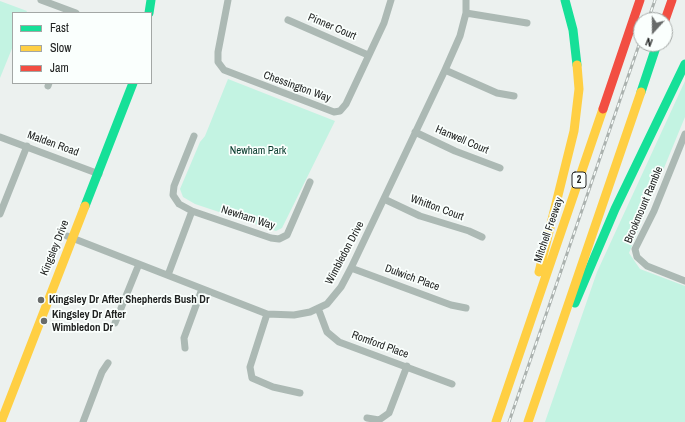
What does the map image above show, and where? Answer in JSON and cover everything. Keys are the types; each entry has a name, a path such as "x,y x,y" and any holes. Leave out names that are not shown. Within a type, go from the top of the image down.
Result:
{"main road":[{"path":"144,12 147,0"},
{"path":"149,12 152,0"},
{"path":"517,359 574,131 579,89 573,30 565,0"},
{"name":"Mitchell Freeway","path":"496,422 640,0"},
{"path":"668,12 672,0"},
{"path":"528,422 553,343 654,52"},
{"path":"553,343 582,289 615,208 685,64"},
{"name":"Kingsley Drive","path":"96,173 127,84"},
{"name":"Kingsley Drive","path":"0,410 69,237 133,84"},
{"name":"Kingsley Drive","path":"1,422 69,237"}],"street":[{"path":"41,0 72,12"},
{"name":"Chessington Way","path":"228,0 218,58 218,62 224,70 231,74 334,112 340,111 346,104 384,23 392,0"},
{"name":"Wimbledon Drive","path":"69,237 267,314 294,315 327,304 341,287 351,268 446,70 460,36 466,14 466,0"},
{"path":"466,14 527,23"},
{"name":"Pinner Court","path":"288,20 368,55"},
{"path":"446,70 497,93 514,96"},
{"name":"Hanwell Court","path":"415,132 455,151 500,168"},
{"name":"Brookmount Ramble","path":"685,134 654,211 635,249 637,257 648,266 685,281"},
{"name":"Newham Way","path":"194,136 174,186 173,195 179,204 192,211 271,238 279,239 287,235 310,182"},
{"name":"Malden Road","path":"0,137 96,173"},
{"path":"0,214 27,146"},
{"name":"Whitton Court","path":"384,199 420,216 482,237"},
{"path":"168,276 192,211"},
{"path":"115,323 140,264"},
{"name":"Dulwich Place","path":"351,268 451,305 466,308"},
{"path":"185,348 184,338 202,289"},
{"name":"Romford Place","path":"318,308 327,332 339,342 452,384"},
{"path":"267,314 250,367 252,378 273,387 300,392"},
{"path":"83,422 102,372 108,364"},
{"path":"367,418 379,420 389,413 407,366"}],"green space":[{"path":"0,1 27,11 12,12 12,48 0,78"},
{"name":"Newham Park","path":"228,79 335,121 282,228 276,231 195,204 183,197 180,189 200,142 205,136"},
{"path":"685,81 685,117 629,253 640,269 685,286 685,422 545,422 597,272"}],"railway":[{"path":"651,12 655,0"},
{"path":"509,422 637,52"}],"traffic: fast":[{"path":"149,12 151,0"},
{"path":"565,0 573,30 577,65"},
{"path":"641,92 654,52"},
{"path":"575,303 615,209 685,64"},
{"path":"85,206 133,84"}],"traffic: slow":[{"path":"539,272 574,131 579,89 577,65"},
{"path":"528,422 641,92"},
{"path":"496,422 603,109"},
{"path":"1,422 85,206"}],"traffic: jam":[{"path":"603,109 640,0"},
{"path":"668,12 672,0"}],"place":[{"name":"Kingsley Dr After Shepherds Bush Dr","path":"41,300"},
{"name":"Kingsley Dr After Wimbledon Dr","path":"44,321"}]}
